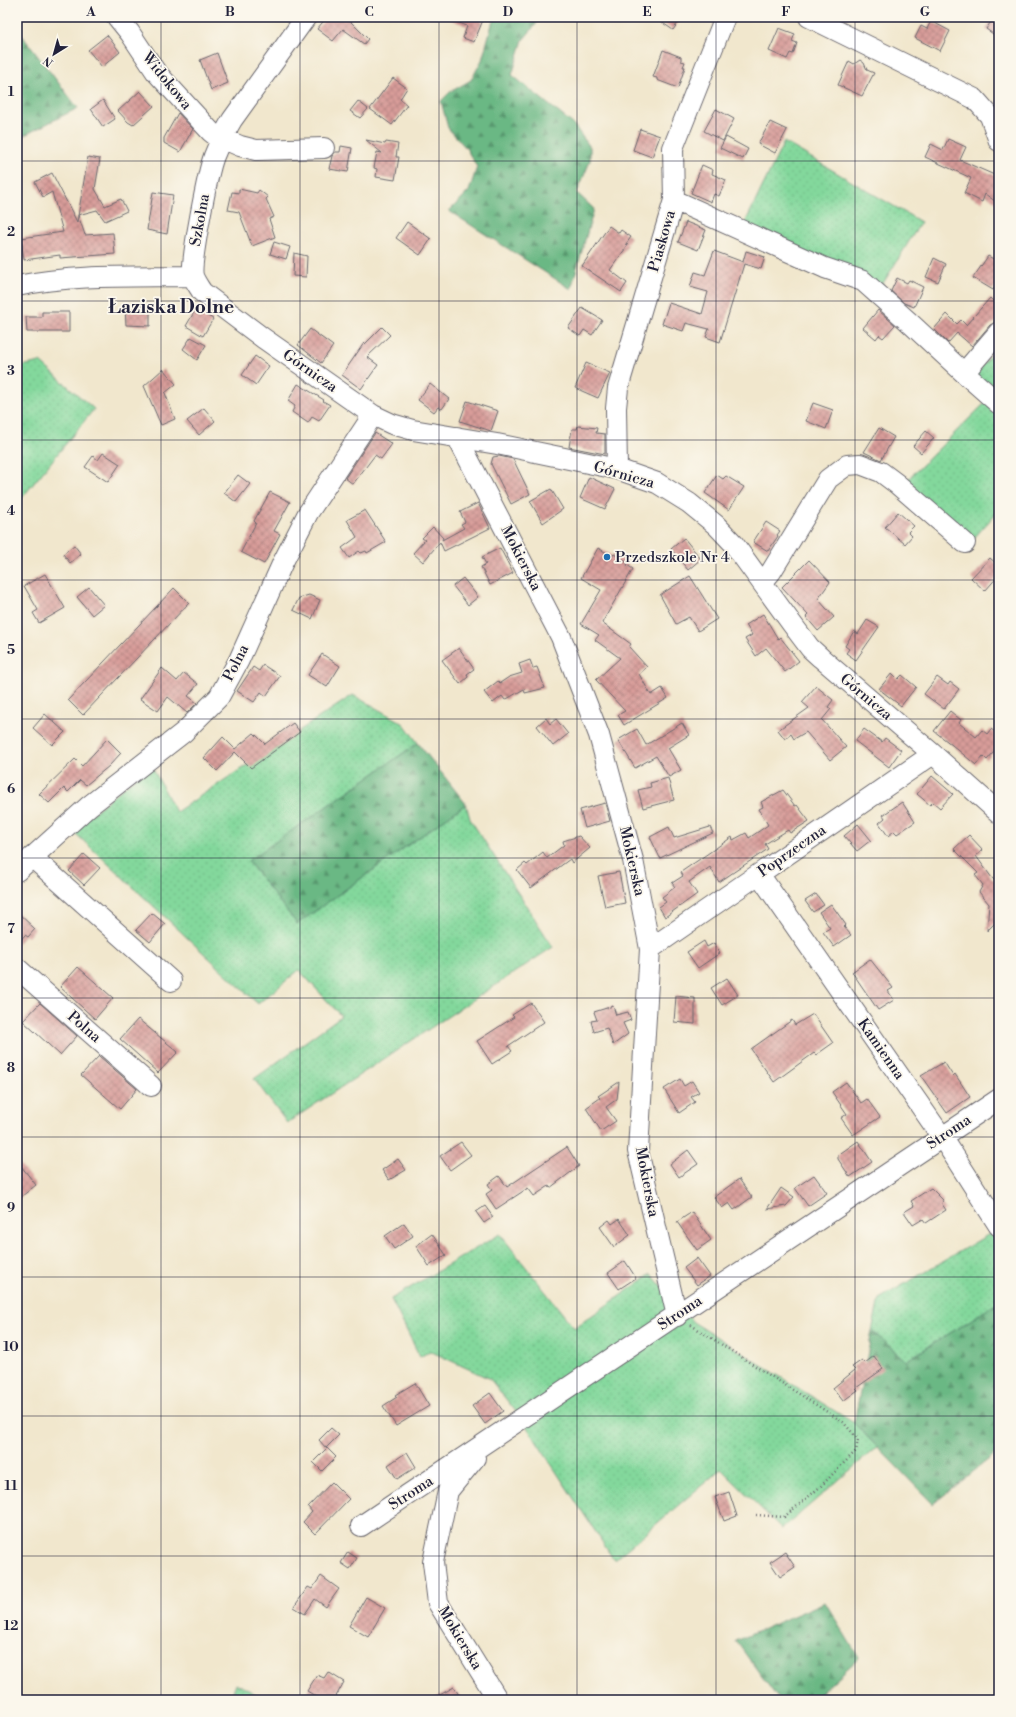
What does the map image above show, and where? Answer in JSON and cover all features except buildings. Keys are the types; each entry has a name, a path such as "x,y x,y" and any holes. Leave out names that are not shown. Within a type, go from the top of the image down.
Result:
{"street":[{"name":"Widokowa","path":"117,17 130,33 156,72 211,132 221,139 256,150 324,148"},
{"name":"Szkolna","path":"193,276 194,254 209,173 221,139 232,120 306,17"},
{"name":"Piaskowa","path":"617,470 616,408 618,388 674,200 673,148 725,17"},
{"path":"809,17 975,99 990,116 999,141"},
{"path":"674,200 825,268 863,281 904,316 999,404"},
{"path":"17,286 39,281 113,277 193,276"},
{"name":"Górnicza","path":"193,276 202,292 211,300 373,415 392,424 413,430 457,437 617,470 657,483 689,503 716,525 733,543 810,648 999,813"},
{"path":"964,373 999,332"},
{"name":"Polna","path":"171,981 21,862 89,806 184,732 219,697 239,660 283,562 308,513 373,415"},
{"name":"Mokierska","path":"457,437 561,637 599,735 633,860 650,949 638,1150 677,1316"},
{"path":"762,583 771,572 828,479 847,466 860,464 881,472 966,543"},
{"name":"Poprzeczna","path":"650,949 933,754"},
{"name":"Kamienna","path":"759,874 942,1137 999,1226"},
{"name":"Polna","path":"17,968 151,1086"},
{"name":"Stroma","path":"361,1526 677,1316 999,1099"},
{"name":"Mokierska","path":"486,1443 448,1492 433,1562 438,1603 498,1700"}],"path":[{"path":"677,1316 843,1422 858,1439 856,1451 820,1487 784,1517 756,1515"}],"green space":[{"path":"494,17 529,17 537,23 523,40 512,75 573,124 590,147 590,161 577,193 594,209 571,289 449,211 469,191 477,167 466,148 448,128 441,101 450,92 471,80 482,60"},
{"path":"17,29 78,108 17,139"},
{"path":"784,142 921,222 879,290 743,227"},
{"path":"999,345 999,510 966,547 898,489 990,398 971,379"},
{"path":"40,362 94,409 17,504 17,367"},
{"path":"353,695 404,724 418,743 248,861 297,924 466,804 470,819 553,947 287,1123 254,1079 341,1016 299,970 258,1004 72,830 151,765 176,812"},
{"path":"418,743 466,804 297,924 248,861"},
{"path":"996,1230 999,1235 999,1302 906,1361 872,1331 879,1299"},
{"path":"500,1234 574,1328 651,1274 693,1322 854,1423 877,1447 782,1529 721,1469 614,1560 521,1418 490,1379 430,1351 420,1357 391,1299"},
{"path":"999,1302 999,1451 933,1504 854,1423 872,1331 906,1361"},
{"path":"825,1602 859,1658 813,1700 779,1700 736,1641"},
{"path":"236,1683 266,1700 230,1700"}],"place":[{"name":"Przedszkole Nr 4","path":"607,557"}],"district":[{"name":"Łaziska Dolne","path":"171,307"}]}
